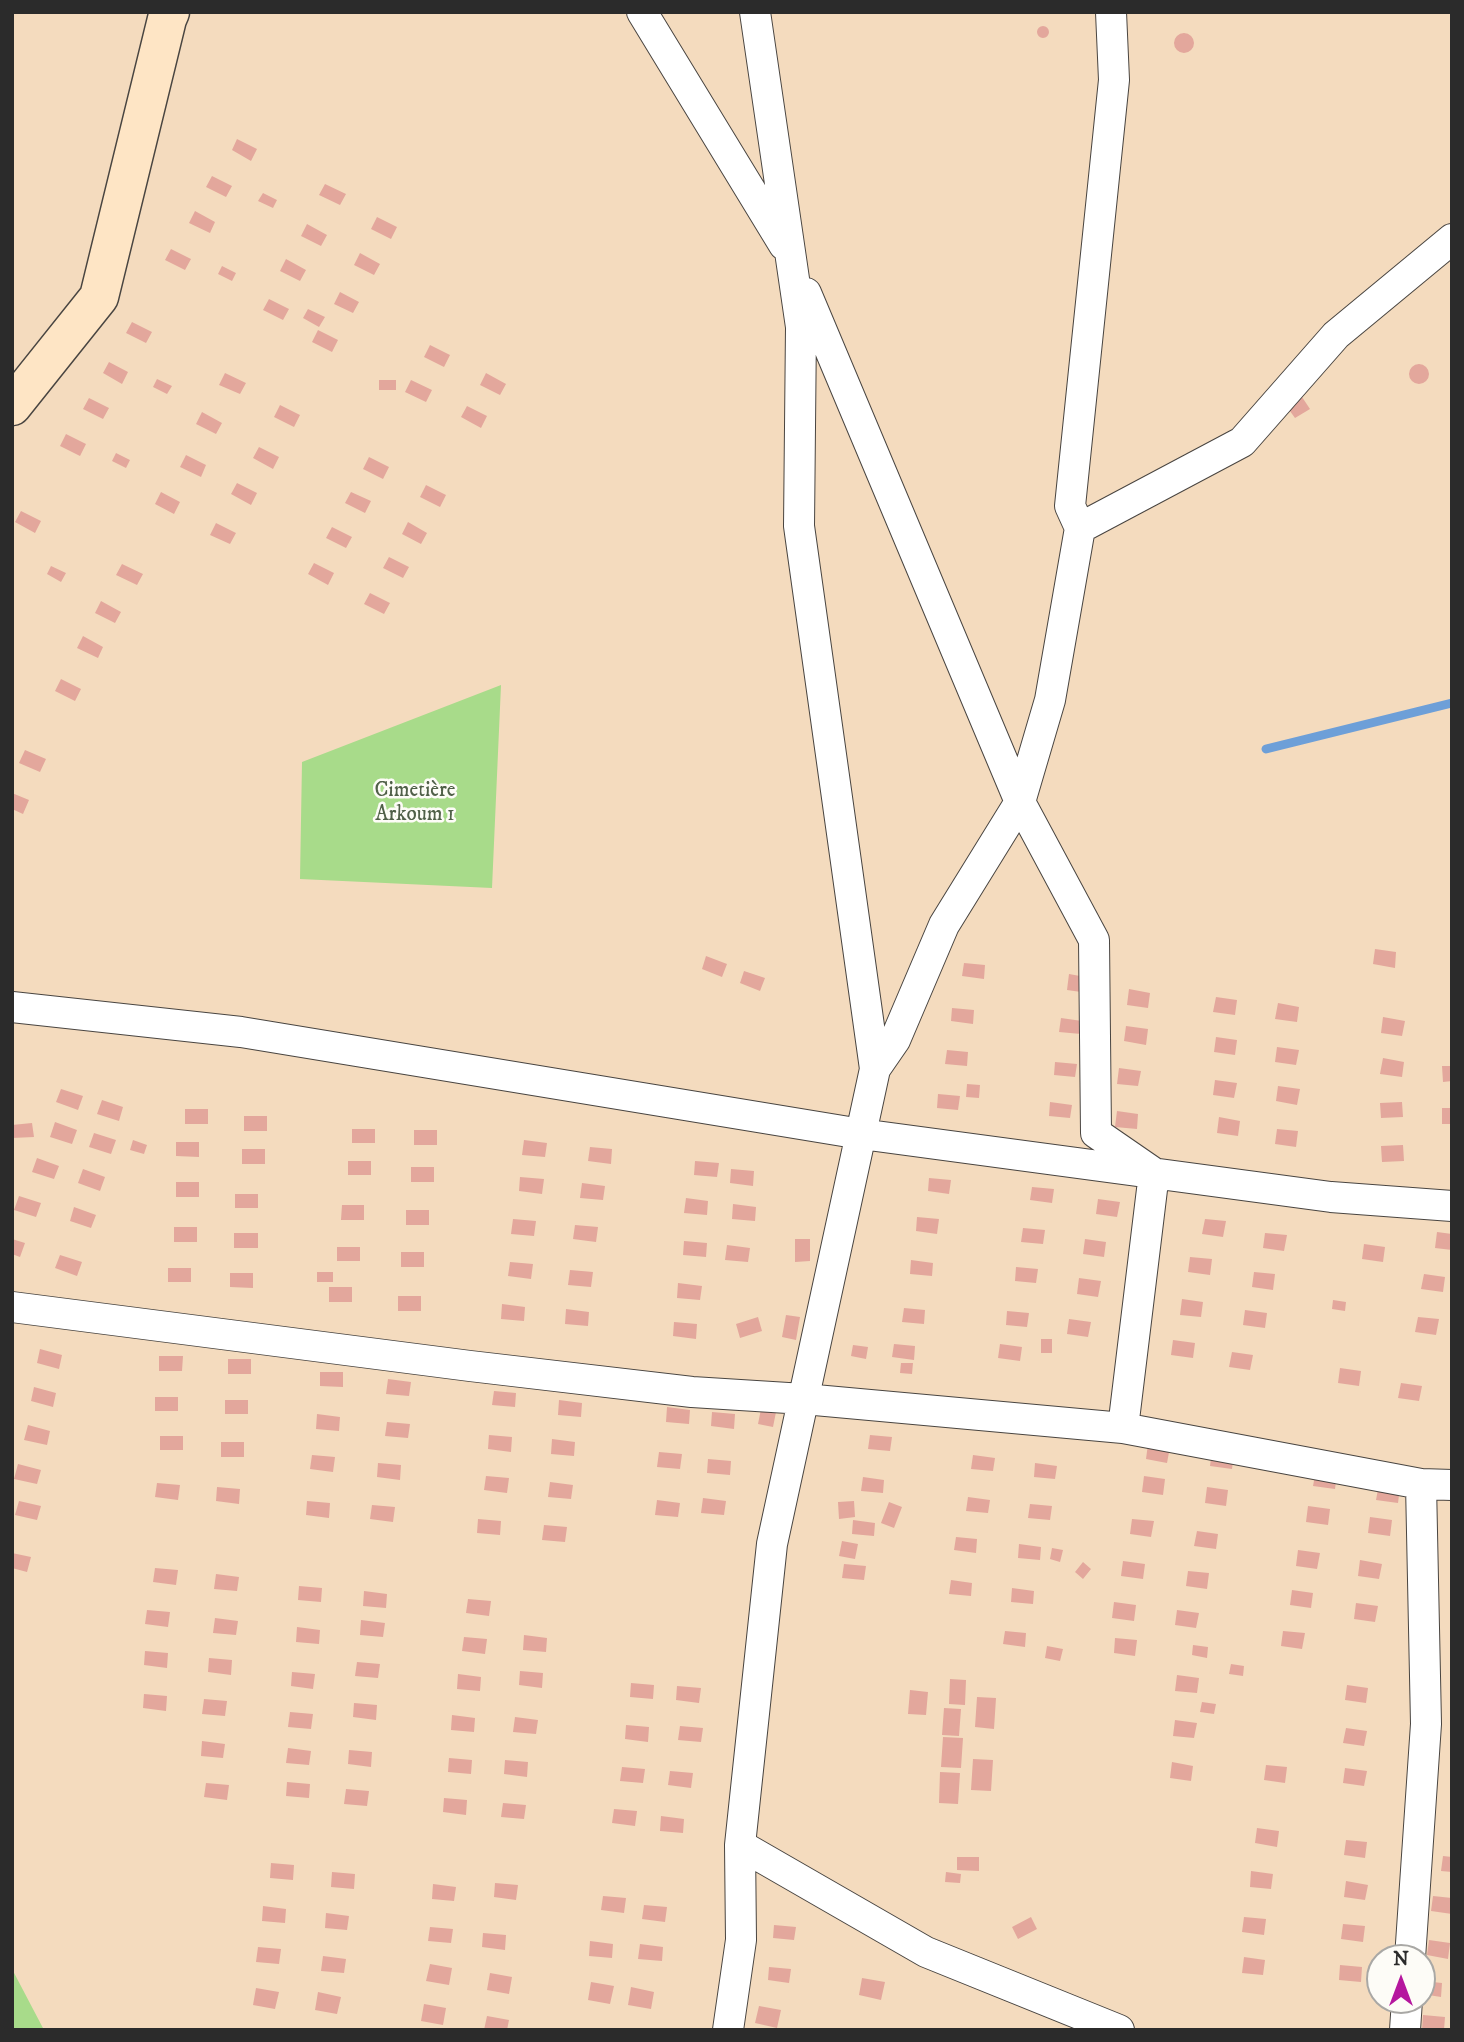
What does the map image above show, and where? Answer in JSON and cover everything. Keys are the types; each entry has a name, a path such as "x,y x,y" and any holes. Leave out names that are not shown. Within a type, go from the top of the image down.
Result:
{"main road":[{"path":"12,406 99,298 170,12"}],"street":[{"path":"642,12 791,258 1020,802 1094,940 1096,1133 1154,1173"},
{"path":"728,2030 741,1940 740,1845 772,1544 875,1069 799,526 801,327 754,12"},
{"path":"875,1069 895,1040 944,925 1020,802 1050,700 1080,528 1070,506 1114,80 1111,12"},
{"path":"1080,528 1242,442 1336,335 1452,239"},
{"path":"12,1007 241,1032 861,1134 1331,1198 1452,1206"},
{"path":"1123,1428 1154,1173"},
{"path":"12,1307 679,1391 804,1399 1123,1428 1421,1484 1452,1485"},
{"path":"1411,1944 1426,1724 1421,1484"},
{"path":"740,1845 926,1952 1119,2030"}],"green space":[{"name":"Cimetière Arkoum 1","path":"501,685 492,888 300,879 302,762"},
{"path":"12,1969 44,2030 12,2030"}],"building":[{"path":"1038,27 1048,27 1048,37 1038,37"},
{"path":"1180,33 1188,33 1194,43 1188,53 1180,53 1174,47 1174,39"},
{"path":"237,139 257,149 251,161 232,150"},
{"path":"212,176 232,186 226,197 206,187"},
{"path":"325,184 346,194 340,205 319,195"},
{"path":"263,193 277,200 273,208 258,201"},
{"path":"195,211 215,222 210,233 189,223"},
{"path":"377,217 397,227 391,239 371,229"},
{"path":"307,224 327,235 321,246 301,236"},
{"path":"171,249 191,259 185,270 165,260"},
{"path":"360,253 380,264 374,275 354,265"},
{"path":"286,259 306,270 300,281 280,271"},
{"path":"222,266 236,273 232,281 218,274"},
{"path":"340,292 359,302 353,313 334,304"},
{"path":"269,299 289,309 283,320 263,310"},
{"path":"308,309 325,317 319,327 303,318"},
{"path":"132,322 152,332 146,343 126,333"},
{"path":"318,330 338,340 332,352 312,342"},
{"path":"430,345 450,355 444,367 424,357"},
{"path":"109,362 128,372 122,384 103,373"},
{"path":"1415,364 1423,364 1429,374 1423,384 1415,384 1409,378 1409,370"},
{"path":"225,373 246,383 240,394 219,385"},
{"path":"486,373 506,384 500,395 480,385"},
{"path":"157,379 172,386 167,394 153,387"},
{"path":"379,380 396,380 396,390 379,390"},
{"path":"411,380 432,390 426,402 405,392"},
{"path":"1302,397 1310,409 1295,418 1287,407"},
{"path":"89,398 109,408 103,419 83,409"},
{"path":"280,405 300,415 294,427 274,417"},
{"path":"467,406 487,416 481,428 461,417"},
{"path":"202,412 222,423 216,434 196,424"},
{"path":"66,434 86,444 80,456 60,446"},
{"path":"259,447 279,457 273,469 253,458"},
{"path":"116,453 130,460 126,468 112,461"},
{"path":"186,455 206,465 201,477 180,467"},
{"path":"369,457 389,467 383,479 363,469"},
{"path":"237,483 257,493 251,505 231,494"},
{"path":"426,485 446,495 440,507 420,497"},
{"path":"161,492 180,502 174,514 155,504"},
{"path":"351,492 371,501 365,513 345,503"},
{"path":"21,511 41,521 35,533 15,522"},
{"path":"408,522 427,533 421,544 402,534"},
{"path":"216,523 236,533 230,544 210,535"},
{"path":"332,527 352,537 346,548 326,538"},
{"path":"389,557 409,567 403,578 383,568"},
{"path":"314,563 334,573 328,585 308,574"},
{"path":"122,564 143,574 137,585 116,575"},
{"path":"51,566 66,573 61,582 47,574"},
{"path":"370,593 390,603 384,614 364,604"},
{"path":"101,601 121,612 115,623 95,613"},
{"path":"83,636 103,647 98,658 77,648"},
{"path":"61,679 81,689 75,701 55,691"},
{"path":"25,750 46,759 40,772 19,763"},
{"path":"12,793 29,800 23,814 12,809"},
{"path":"1375,949 1396,952 1395,968 1373,964"},
{"path":"706,956 727,964 722,977 702,969"},
{"path":"964,963 985,965 984,979 962,976"},
{"path":"744,971 765,978 760,991 740,983"},
{"path":"1069,974 1091,978 1088,993 1067,990"},
{"path":"1129,989 1150,993 1148,1008 1127,1005"},
{"path":"1216,997 1237,1000 1235,1015 1213,1012"},
{"path":"1278,1003 1299,1007 1297,1022 1275,1019"},
{"path":"952,1008 974,1010 973,1024 951,1021"},
{"path":"1383,1017 1405,1021 1402,1036 1381,1033"},
{"path":"1061,1018 1082,1021 1081,1034 1059,1032"},
{"path":"1126,1026 1148,1029 1146,1045 1124,1041"},
{"path":"1216,1037 1237,1040 1235,1055 1214,1052"},
{"path":"1277,1047 1299,1050 1296,1065 1275,1062"},
{"path":"947,1050 968,1052 967,1066 945,1064"},
{"path":"1383,1058 1404,1062 1402,1077 1380,1074"},
{"path":"1055,1062 1077,1064 1075,1077 1054,1075"},
{"path":"1442,1066 1452,1066 1452,1081 1443,1082"},
{"path":"1119,1068 1141,1071 1138,1086 1117,1084"},
{"path":"1215,1080 1237,1083 1234,1098 1213,1095"},
{"path":"967,1084 980,1085 979,1098 966,1097"},
{"path":"1278,1086 1300,1089 1297,1105 1276,1101"},
{"path":"61,1089 83,1096 78,1110 56,1102"},
{"path":"938,1094 960,1096 958,1110 937,1108"},
{"path":"102,1100 123,1107 119,1121 97,1114"},
{"path":"1050,1102 1072,1105 1070,1118 1049,1116"},
{"path":"1402,1102 1403,1117 1381,1118 1380,1103"},
{"path":"1442,1108 1452,1108 1452,1124 1442,1124"},
{"path":"185,1109 208,1109 208,1124 185,1124"},
{"path":"1117,1111 1138,1114 1137,1129 1115,1127"},
{"path":"244,1116 267,1116 267,1131 244,1131"},
{"path":"1219,1117 1240,1121 1238,1136 1217,1133"},
{"path":"55,1122 77,1130 72,1144 50,1137"},
{"path":"32,1123 34,1137 12,1138 12,1125"},
{"path":"352,1129 375,1129 375,1143 352,1143"},
{"path":"1277,1129 1298,1131 1296,1147 1275,1144"},
{"path":"414,1130 437,1130 437,1145 414,1145"},
{"path":"94,1133 116,1140 111,1154 89,1147"},
{"path":"133,1140 147,1145 144,1154 130,1150"},
{"path":"524,1140 547,1143 545,1157 522,1155"},
{"path":"176,1142 199,1142 199,1157 176,1156"},
{"path":"1403,1145 1404,1161 1382,1162 1381,1146"},
{"path":"590,1147 612,1149 611,1164 588,1161"},
{"path":"242,1149 265,1149 265,1164 242,1164"},
{"path":"37,1158 59,1166 54,1179 32,1172"},
{"path":"348,1161 371,1161 371,1175 348,1175"},
{"path":"695,1161 719,1163 717,1177 694,1175"},
{"path":"411,1167 434,1167 434,1182 411,1182"},
{"path":"83,1169 105,1177 100,1191 78,1183"},
{"path":"731,1169 754,1171 753,1186 730,1183"},
{"path":"520,1177 544,1179 542,1194 519,1191"},
{"path":"929,1178 951,1180 949,1194 928,1191"},
{"path":"176,1182 199,1182 199,1197 176,1197"},
{"path":"582,1183 605,1186 603,1200 580,1198"},
{"path":"1032,1187 1054,1189 1052,1203 1030,1200"},
{"path":"235,1194 258,1194 258,1208 235,1208"},
{"path":"19,1196 41,1203 36,1217 14,1210"},
{"path":"686,1198 708,1201 707,1215 684,1213"},
{"path":"1098,1199 1120,1202 1117,1217 1096,1214"},
{"path":"733,1204 756,1207 755,1221 732,1219"},
{"path":"342,1205 364,1205 364,1220 341,1220"},
{"path":"74,1207 96,1215 91,1228 70,1221"},
{"path":"406,1210 429,1210 429,1225 406,1225"},
{"path":"917,1217 939,1219 937,1234 916,1231"},
{"path":"513,1219 536,1221 534,1236 511,1234"},
{"path":"1205,1219 1226,1221 1223,1237 1202,1234"},
{"path":"575,1225 598,1227 596,1242 573,1239"},
{"path":"174,1227 197,1227 197,1242 174,1242"},
{"path":"1023,1228 1045,1230 1043,1244 1021,1242"},
{"path":"1437,1232 1452,1234 1452,1250 1435,1248"},
{"path":"234,1233 258,1233 258,1248 234,1248"},
{"path":"1265,1233 1287,1235 1284,1251 1263,1248"},
{"path":"12,1239 25,1243 20,1257 12,1254"},
{"path":"795,1239 810,1239 810,1261 795,1262"},
{"path":"1085,1239 1106,1242 1104,1257 1083,1254"},
{"path":"684,1241 707,1243 706,1257 683,1255"},
{"path":"1364,1244 1385,1247 1383,1262 1362,1259"},
{"path":"727,1245 750,1248 748,1262 725,1260"},
{"path":"337,1247 360,1247 360,1261 337,1261"},
{"path":"401,1252 424,1252 424,1267 401,1267"},
{"path":"60,1255 82,1262 77,1276 55,1268"},
{"path":"1190,1257 1212,1259 1210,1275 1188,1272"},
{"path":"911,1260 933,1263 932,1276 910,1274"},
{"path":"510,1262 533,1264 531,1279 508,1276"},
{"path":"1016,1267 1038,1269 1036,1283 1015,1281"},
{"path":"168,1268 191,1268 191,1282 168,1282"},
{"path":"570,1270 593,1272 591,1287 568,1285"},
{"path":"317,1272 333,1272 333,1282 317,1282"},
{"path":"1254,1272 1275,1274 1273,1290 1252,1287"},
{"path":"230,1273 253,1273 253,1288 230,1287"},
{"path":"1424,1274 1445,1277 1443,1292 1421,1289"},
{"path":"1079,1278 1101,1281 1098,1297 1077,1294"},
{"path":"678,1283 702,1286 700,1300 677,1298"},
{"path":"329,1287 352,1287 352,1302 329,1302"},
{"path":"398,1296 421,1296 421,1311 398,1311"},
{"path":"1182,1299 1203,1302 1201,1317 1180,1315"},
{"path":"1333,1300 1346,1302 1345,1311 1332,1309"},
{"path":"502,1304 525,1307 524,1321 501,1319"},
{"path":"904,1308 925,1310 924,1324 902,1322"},
{"path":"566,1309 589,1312 588,1326 565,1324"},
{"path":"1245,1310 1267,1313 1265,1328 1243,1325"},
{"path":"1007,1311 1029,1313 1027,1327 1006,1325"},
{"path":"786,1315 800,1317 796,1340 782,1337"},
{"path":"758,1317 762,1331 740,1338 736,1324"},
{"path":"1418,1317 1439,1319 1436,1335 1415,1332"},
{"path":"1069,1319 1091,1322 1088,1337 1067,1334"},
{"path":"674,1322 697,1324 696,1339 673,1336"},
{"path":"1041,1339 1052,1339 1052,1353 1041,1353"},
{"path":"1173,1340 1195,1343 1193,1358 1171,1355"},
{"path":"894,1344 915,1346 914,1360 892,1357"},
{"path":"1000,1344 1022,1347 1020,1361 998,1358"},
{"path":"853,1345 868,1347 866,1359 851,1356"},
{"path":"40,1349 62,1355 59,1369 37,1363"},
{"path":"1232,1352 1253,1355 1250,1370 1229,1367"},
{"path":"159,1356 183,1356 182,1371 159,1371"},
{"path":"228,1359 251,1359 251,1374 228,1374"},
{"path":"901,1363 913,1363 912,1374 900,1373"},
{"path":"1340,1368 1361,1371 1359,1386 1338,1383"},
{"path":"320,1372 343,1372 343,1387 320,1386"},
{"path":"388,1379 411,1382 409,1396 386,1394"},
{"path":"1401,1383 1422,1386 1419,1401 1398,1398"},
{"path":"34,1387 56,1393 53,1407 31,1401"},
{"path":"494,1391 516,1393 515,1407 492,1405"},
{"path":"155,1397 178,1397 178,1411 155,1411"},
{"path":"225,1400 248,1400 248,1414 225,1414"},
{"path":"559,1400 582,1403 581,1417 558,1415"},
{"path":"762,1404 777,1407 773,1427 758,1424"},
{"path":"667,1407 690,1410 689,1424 666,1422"},
{"path":"712,1412 735,1414 734,1429 711,1426"},
{"path":"317,1414 340,1417 339,1431 316,1429"},
{"path":"387,1422 410,1424 408,1438 385,1436"},
{"path":"28,1425 50,1431 47,1445 24,1440"},
{"path":"489,1435 512,1437 511,1452 488,1449"},
{"path":"870,1435 892,1437 890,1451 868,1449"},
{"path":"160,1436 183,1436 183,1450 160,1450"},
{"path":"552,1439 575,1442 574,1456 551,1454"},
{"path":"221,1442 244,1442 244,1457 221,1457"},
{"path":"1148,1444 1170,1447 1167,1463 1146,1459"},
{"path":"1212,1451 1234,1454 1232,1469 1210,1466"},
{"path":"659,1452 682,1454 680,1469 657,1467"},
{"path":"312,1455 335,1457 333,1472 310,1469"},
{"path":"973,1455 995,1458 993,1471 971,1469"},
{"path":"708,1459 731,1461 730,1475 707,1473"},
{"path":"378,1463 401,1465 400,1480 377,1477"},
{"path":"1035,1463 1057,1466 1055,1479 1034,1477"},
{"path":"18,1464 41,1470 37,1484 14,1479"},
{"path":"1316,1470 1337,1474 1335,1489 1313,1486"},
{"path":"486,1476 509,1478 507,1493 484,1490"},
{"path":"1144,1476 1165,1479 1163,1495 1142,1492"},
{"path":"863,1477 884,1480 883,1493 861,1491"},
{"path":"550,1482 573,1485 571,1499 548,1497"},
{"path":"157,1483 180,1485 178,1500 155,1497"},
{"path":"1379,1484 1400,1487 1398,1503 1376,1500"},
{"path":"217,1487 240,1489 239,1504 216,1501"},
{"path":"1207,1487 1228,1490 1226,1506 1205,1503"},
{"path":"968,1497 990,1500 988,1513 966,1511"},
{"path":"703,1498 726,1501 724,1515 701,1513"},
{"path":"657,1500 680,1503 678,1517 655,1515"},
{"path":"19,1501 41,1506 37,1520 15,1515"},
{"path":"307,1501 330,1503 329,1518 306,1515"},
{"path":"854,1501 855,1517 839,1519 838,1502"},
{"path":"889,1502 902,1507 894,1528 881,1523"},
{"path":"1030,1504 1052,1506 1050,1520 1028,1518"},
{"path":"372,1505 395,1507 393,1522 370,1519"},
{"path":"1308,1506 1330,1509 1328,1525 1306,1522"},
{"path":"1370,1517 1392,1520 1390,1536 1368,1533"},
{"path":"478,1519 501,1521 500,1535 477,1533"},
{"path":"1132,1519 1154,1521 1151,1537 1130,1534"},
{"path":"853,1520 875,1523 874,1536 852,1534"},
{"path":"544,1525 567,1527 565,1542 542,1540"},
{"path":"1197,1531 1218,1534 1216,1549 1194,1546"},
{"path":"956,1537 977,1539 976,1553 954,1550"},
{"path":"842,1541 858,1544 855,1559 839,1556"},
{"path":"1019,1544 1041,1547 1040,1560 1018,1558"},
{"path":"1052,1548 1063,1550 1060,1562 1050,1559"},
{"path":"1298,1550 1320,1553 1317,1569 1296,1566"},
{"path":"12,1553 31,1557 27,1572 12,1568"},
{"path":"1360,1560 1382,1564 1379,1579 1358,1576"},
{"path":"1123,1561 1145,1564 1143,1579 1121,1576"},
{"path":"1083,1562 1091,1569 1083,1579 1075,1572"},
{"path":"844,1564 866,1566 864,1580 842,1578"},
{"path":"155,1568 178,1570 176,1585 153,1582"},
{"path":"1188,1571 1209,1573 1207,1589 1186,1586"},
{"path":"216,1574 239,1577 237,1591 214,1589"},
{"path":"951,1580 972,1583 971,1596 949,1594"},
{"path":"299,1586 322,1588 321,1602 298,1600"},
{"path":"1012,1588 1034,1591 1033,1604 1011,1602"},
{"path":"1292,1590 1313,1593 1311,1608 1290,1605"},
{"path":"364,1591 387,1594 386,1608 363,1606"},
{"path":"468,1599 491,1601 489,1616 466,1613"},
{"path":"1114,1602 1136,1605 1134,1621 1112,1618"},
{"path":"1356,1603 1378,1606 1375,1622 1354,1619"},
{"path":"147,1610 170,1612 168,1627 145,1624"},
{"path":"1177,1610 1199,1613 1196,1628 1175,1625"},
{"path":"215,1618 238,1621 236,1635 213,1633"},
{"path":"361,1620 385,1623 383,1637 360,1635"},
{"path":"297,1627 320,1630 319,1644 296,1642"},
{"path":"1005,1631 1026,1633 1025,1647 1003,1644"},
{"path":"1283,1631 1305,1633 1302,1649 1281,1646"},
{"path":"524,1635 547,1638 546,1652 523,1650"},
{"path":"464,1637 487,1639 485,1654 462,1651"},
{"path":"1115,1638 1137,1640 1135,1656 1114,1653"},
{"path":"1193,1645 1208,1647 1207,1658 1192,1655"},
{"path":"1047,1646 1063,1649 1060,1661 1045,1658"},
{"path":"145,1651 168,1653 167,1668 144,1665"},
{"path":"209,1658 232,1660 231,1675 208,1672"},
{"path":"357,1662 380,1664 378,1678 355,1676"},
{"path":"1231,1664 1244,1666 1243,1676 1229,1674"},
{"path":"520,1671 543,1673 542,1688 519,1685"},
{"path":"292,1672 315,1674 313,1689 291,1686"},
{"path":"458,1674 481,1677 480,1691 457,1689"},
{"path":"1177,1675 1199,1678 1197,1693 1175,1691"},
{"path":"950,1679 966,1680 965,1705 949,1704"},
{"path":"631,1683 654,1685 653,1699 630,1697"},
{"path":"1347,1685 1368,1688 1366,1703 1345,1700"},
{"path":"677,1686 701,1688 699,1703 676,1700"},
{"path":"910,1690 928,1692 926,1715 908,1714"},
{"path":"144,1694 167,1696 166,1711 143,1708"},
{"path":"977,1697 996,1698 994,1729 975,1727"},
{"path":"204,1699 227,1701 225,1716 202,1714"},
{"path":"1202,1702 1216,1704 1214,1714 1200,1712"},
{"path":"354,1703 377,1705 376,1720 353,1717"},
{"path":"944,1708 961,1709 959,1736 942,1735"},
{"path":"290,1712 313,1714 311,1729 288,1727"},
{"path":"452,1715 475,1718 474,1732 451,1730"},
{"path":"515,1717 538,1720 536,1734 513,1732"},
{"path":"1175,1720 1197,1723 1194,1738 1173,1736"},
{"path":"626,1725 649,1727 648,1742 625,1739"},
{"path":"680,1726 703,1728 701,1742 678,1740"},
{"path":"1346,1728 1367,1731 1364,1746 1343,1743"},
{"path":"943,1737 963,1738 961,1768 941,1767"},
{"path":"202,1741 225,1744 223,1758 201,1756"},
{"path":"288,1748 311,1751 309,1765 286,1763"},
{"path":"349,1750 372,1752 371,1767 348,1764"},
{"path":"449,1758 472,1760 471,1774 448,1772"},
{"path":"973,1759 993,1760 991,1791 971,1790"},
{"path":"505,1760 528,1762 527,1777 504,1774"},
{"path":"1172,1762 1193,1766 1191,1781 1170,1778"},
{"path":"1266,1765 1287,1767 1285,1783 1264,1780"},
{"path":"622,1767 645,1769 643,1783 620,1781"},
{"path":"1345,1768 1367,1771 1364,1786 1343,1783"},
{"path":"670,1771 693,1773 691,1788 668,1785"},
{"path":"940,1772 960,1773 958,1804 939,1803"},
{"path":"287,1782 310,1784 309,1798 286,1796"},
{"path":"206,1783 229,1785 227,1800 204,1797"},
{"path":"346,1789 369,1791 367,1806 344,1804"},
{"path":"444,1798 467,1800 466,1815 443,1812"},
{"path":"503,1803 526,1805 524,1819 501,1817"},
{"path":"614,1809 637,1811 635,1826 612,1823"},
{"path":"661,1816 684,1819 683,1833 660,1831"},
{"path":"1257,1828 1279,1831 1277,1847 1255,1843"},
{"path":"1346,1840 1367,1842 1365,1858 1344,1855"},
{"path":"1443,1856 1452,1857 1452,1872 1441,1871"},
{"path":"957,1857 979,1857 979,1871 957,1870"},
{"path":"271,1863 294,1865 293,1880 270,1878"},
{"path":"1251,1871 1273,1874 1271,1889 1250,1887"},
{"path":"332,1872 355,1874 354,1889 331,1887"},
{"path":"946,1872 961,1874 960,1883 945,1882"},
{"path":"1346,1881 1368,1885 1365,1900 1344,1897"},
{"path":"495,1883 518,1885 516,1900 494,1897"},
{"path":"433,1884 456,1887 454,1901 432,1899"},
{"path":"603,1896 626,1898 624,1913 601,1910"},
{"path":"1433,1896 1452,1898 1452,1914 1431,1911"},
{"path":"644,1905 667,1907 665,1922 642,1919"},
{"path":"263,1906 286,1909 285,1923 262,1921"},
{"path":"326,1913 349,1916 347,1930 325,1928"},
{"path":"1031,1917 1037,1929 1018,1939 1012,1927"},
{"path":"1244,1917 1266,1919 1264,1935 1242,1932"},
{"path":"1343,1924 1365,1926 1363,1942 1341,1939"},
{"path":"774,1925 796,1927 794,1940 773,1938"},
{"path":"430,1927 453,1929 451,1943 428,1941"},
{"path":"483,1933 506,1935 505,1950 482,1947"},
{"path":"1429,1940 1450,1943 1448,1959 1436,1957 1436,1944 1428,1944"},
{"path":"590,1941 613,1944 612,1958 589,1956"},
{"path":"640,1944 663,1947 662,1961 638,1959"},
{"path":"258,1947 281,1949 279,1964 256,1962"},
{"path":"323,1956 346,1959 344,1973 321,1971"},
{"path":"1244,1957 1265,1960 1263,1975 1242,1973"},
{"path":"430,1964 452,1968 449,1985 426,1981"},
{"path":"1340,1965 1362,1967 1361,1982 1339,1980"},
{"path":"769,1967 791,1969 789,1983 768,1980"},
{"path":"490,1973 512,1977 509,1994 487,1990"},
{"path":"862,1978 885,1982 881,2000 859,1995"},
{"path":"591,1982 614,1986 610,2004 588,2000"},
{"path":"1436,1982 1442,1983 1441,1997 1436,1996"},
{"path":"631,1987 654,1992 651,2009 628,2005"},
{"path":"256,1988 279,1992 275,2009 253,2005"},
{"path":"318,1992 341,1997 337,2014 315,2010"},
{"path":"424,2004 446,2008 443,2025 421,2021"},
{"path":"759,2006 781,2010 777,2028 755,2023"},
{"path":"1423,2015 1445,2017 1444,2030 1422,2030"},
{"path":"487,2016 509,2020 507,2030 484,2030"}],"waterway":[{"path":"1266,749 1452,703"}]}
